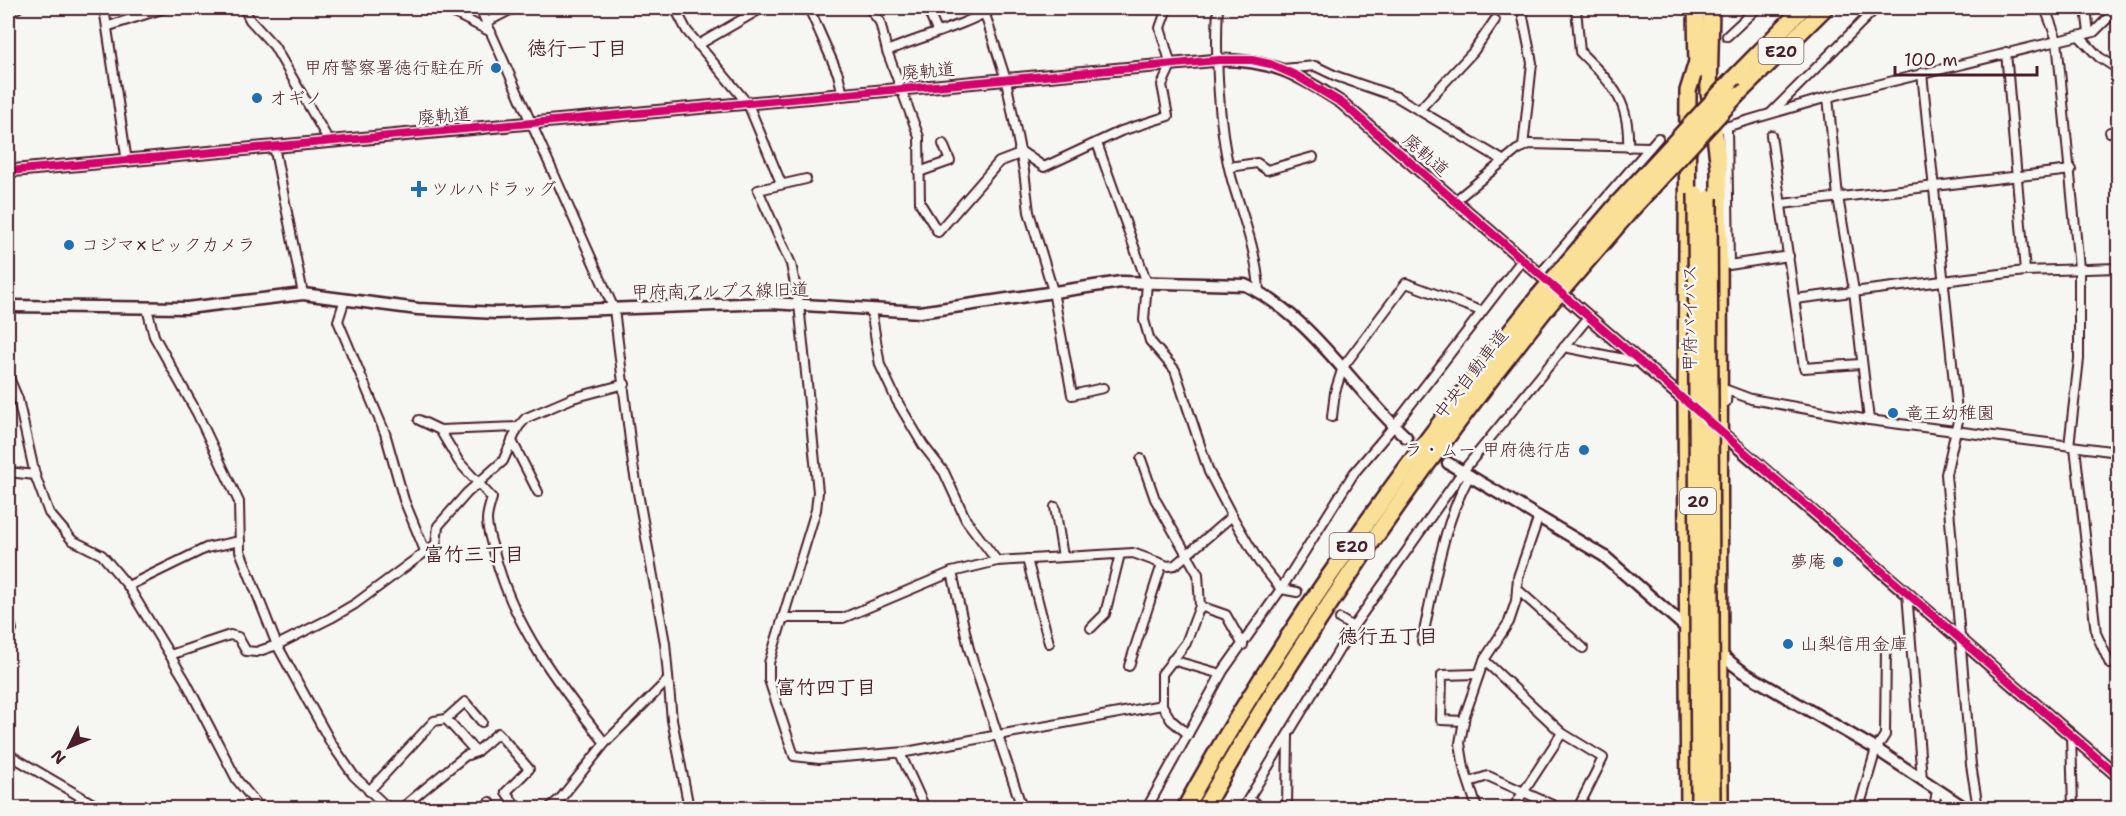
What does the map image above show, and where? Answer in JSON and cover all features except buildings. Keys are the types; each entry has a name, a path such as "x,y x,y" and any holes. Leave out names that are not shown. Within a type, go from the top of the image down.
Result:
{"highway":[{"name":"甲府バイパス","path":"1696,8 1703,196 1712,808"},
{"name":"甲府バイパス","path":"1699,808 1703,196 1711,8"},
{"name":"中央自動車道","path":"1204,808 1276,684 1342,584 1543,302 1619,201 1803,8"},
{"name":"中央自動車道","path":"1185,808 1330,576 1402,474 1543,302 1737,95 1825,8"},
{"path":"1689,808 1686,402 1688,91 1697,62"},
{"path":"1709,86 1721,128 1719,168 1722,434 1720,808"}],"street":[{"path":"8,13 18,8"},
{"path":"104,8 109,26 127,162"},
{"path":"109,26 165,8"},
{"path":"244,8 250,20 274,46 329,141"},
{"path":"444,8 492,32"},
{"path":"480,8 614,309 625,384 633,465 665,643 667,681 689,808"},
{"path":"487,22 514,8"},
{"path":"675,8 698,45 748,104 781,183"},
{"path":"698,45 762,8"},
{"path":"809,8 838,74 843,94"},
{"path":"869,8 880,22 887,51 919,137 920,203 938,232 999,162 1020,152"},
{"path":"927,8 937,31"},
{"path":"887,51 937,31 957,27 983,10 994,8"},
{"path":"1020,152 1044,167 1121,131 1168,116 1162,85 1171,65 1160,28 1167,8"},
{"path":"1218,8 1225,144 1229,167 1248,226 1259,291"},
{"path":"1575,8 1580,52 1613,85 1629,124 1628,147"},
{"path":"1727,36 1757,8"},
{"path":"1769,114 1876,8"},
{"path":"2045,8 2057,40 2079,268 2079,359 2072,447 2096,633 2110,664 2118,663"},
{"path":"2086,8 2089,33"},
{"path":"1789,256 1729,264 1721,128 1828,97 2094,32 2118,8"},
{"path":"983,10 1006,80 1029,212 1053,291 1072,395 1103,388"},
{"path":"1523,17 1532,63 1523,147"},
{"path":"1420,109 1473,52 1495,20"},
{"path":"2079,36 2099,57 2118,69"},
{"path":"2006,52 2025,271"},
{"name":"廃軌道","path":"9,168 127,162 274,146 748,104 901,88 1219,60 1252,60 1283,69 1342,103 2118,776"},
{"path":"1283,69 1316,66 1336,76 1397,97 1504,160"},
{"path":"1922,73 1958,421 1946,474 1960,639 1978,808"},
{"path":"1828,97 1838,197 1854,291 1860,364 1869,420"},
{"path":"1771,135 1804,368 1860,364"},
{"path":"1539,275 1658,138"},
{"path":"1097,143 1147,283 1144,320 1150,341 1175,370 1209,472 1232,516 1259,562 1281,589 1297,592"},
{"path":"918,172 950,161 943,144"},
{"path":"1456,200 1504,160 1529,144 1650,147"},
{"path":"274,146 303,294"},
{"path":"1229,167 1257,163 1267,170 1313,157"},
{"path":"1782,204 2071,170"},
{"path":"806,179 781,183 759,190 791,264 799,304 818,492 816,510 769,663 769,680 794,756 819,759 900,753 998,737 1162,705"},
{"path":"1147,808 1221,674 1281,589 1354,473 1394,426 1522,260"},
{"path":"1795,299 2025,271 2118,267"},
{"name":"甲府南アルプス線旧道","path":"8,306 187,308 303,294 418,309 496,313 744,303 799,304 920,312 1121,282 1245,285 1259,291 1311,332 1406,437"},
{"path":"1332,417 1335,392 1343,367 1406,283 1481,311"},
{"path":"345,299 338,321 385,433 404,501 425,551"},
{"path":"147,308 154,336 197,413 239,502 240,551 278,645 331,743 354,776 388,808"},
{"path":"871,310 880,365 897,401 923,445 944,472 966,520 997,561"},
{"path":"1262,808 1246,804 1353,627 1466,473 1588,318"},
{"path":"1564,347 1639,362"},
{"path":"8,375 18,399 34,475 49,513 61,531 72,540 102,555 128,586 170,655 237,780 260,808"},
{"path":"170,655 230,635 238,637 246,651 256,652 278,645 355,604 436,544 438,526 477,483 503,461 518,427 526,418 573,398 625,384"},
{"path":"1722,434 1727,390 1751,399 1869,420 1956,433 2118,452"},
{"path":"419,420 441,430 518,427"},
{"path":"441,430 459,462 492,498 487,520 499,574 522,626 562,687 605,743"},
{"path":"512,441 538,492"},
{"path":"1141,459 1155,499 1198,574 1200,606 1186,643 1162,674 1162,705 1171,720 1188,734"},
{"path":"1448,463 1604,556 1687,629 1743,672 1876,749 1965,808"},
{"path":"8,472 34,475"},
{"path":"1422,641 1454,508 1466,473"},
{"path":"1055,507 1064,557"},
{"path":"783,618 843,618 952,572 997,561 1133,553 1162,564 1175,566 1232,516"},
{"path":"1477,808 1460,743 1464,721 1484,660 1509,622 1518,578 1539,516"},
{"path":"128,586 206,548 240,541"},
{"path":"1091,628 1105,614 1119,554"},
{"path":"1027,559 1049,643"},
{"path":"1130,666 1162,564"},
{"path":"952,572 969,649 1022,808"},
{"path":"1517,589 1583,648"},
{"path":"1907,593 1922,779"},
{"path":"1200,606 1226,615 1243,645"},
{"path":"8,614 12,630"},
{"path":"1340,619 1353,627"},
{"path":"1859,808 1876,749 1885,735 1886,647"},
{"path":"1172,660 1221,674"},
{"path":"1484,660 1562,733 1603,758 1578,808"},
{"path":"1464,721 1441,720 1442,675 1478,674"},
{"path":"549,808 561,798 605,743 667,681"},
{"path":"369,791 434,721 446,719 465,702 482,722"},
{"path":"446,719 476,752"},
{"path":"402,808 465,756 476,752 498,733 529,769 506,792 517,808"},
{"path":"1513,808 1562,733"},
{"path":"1287,808 1288,734"},
{"path":"2071,735 2073,808"},
{"path":"900,753 925,808"},
{"path":"8,754 100,808"},
{"path":"1469,782 1488,776 1559,808"},
{"path":"1934,808 1937,790"},
{"path":"482,808 490,802"}],"tunnel":[{"path":"1406,437 1448,463"}],"cycle path":[{"path":"8,171 1219,60 1252,60 1270,64 1297,76 1342,103 2118,776"}],"place":[{"name":"甲府警察署徳行駐在所","path":"496,68"},
{"name":"オギノ","path":"257,98"},
{"name":"ツルハドラッグ","path":"419,189"},
{"name":"コジマ×ビックカメラ","path":"69,245"},
{"name":"竜王幼稚園","path":"1893,413"},
{"name":"ラ・ムー 甲府徳行店","path":"1584,450"},
{"name":"夢庵","path":"1838,562"},
{"name":"山梨信用金庫","path":"1788,644"}],"district":[{"name":"徳行一丁目","path":"577,48"},
{"name":"富竹三丁目","path":"474,554"},
{"name":"徳行五丁目","path":"1388,636"},
{"name":"富竹四丁目","path":"826,687"}]}
